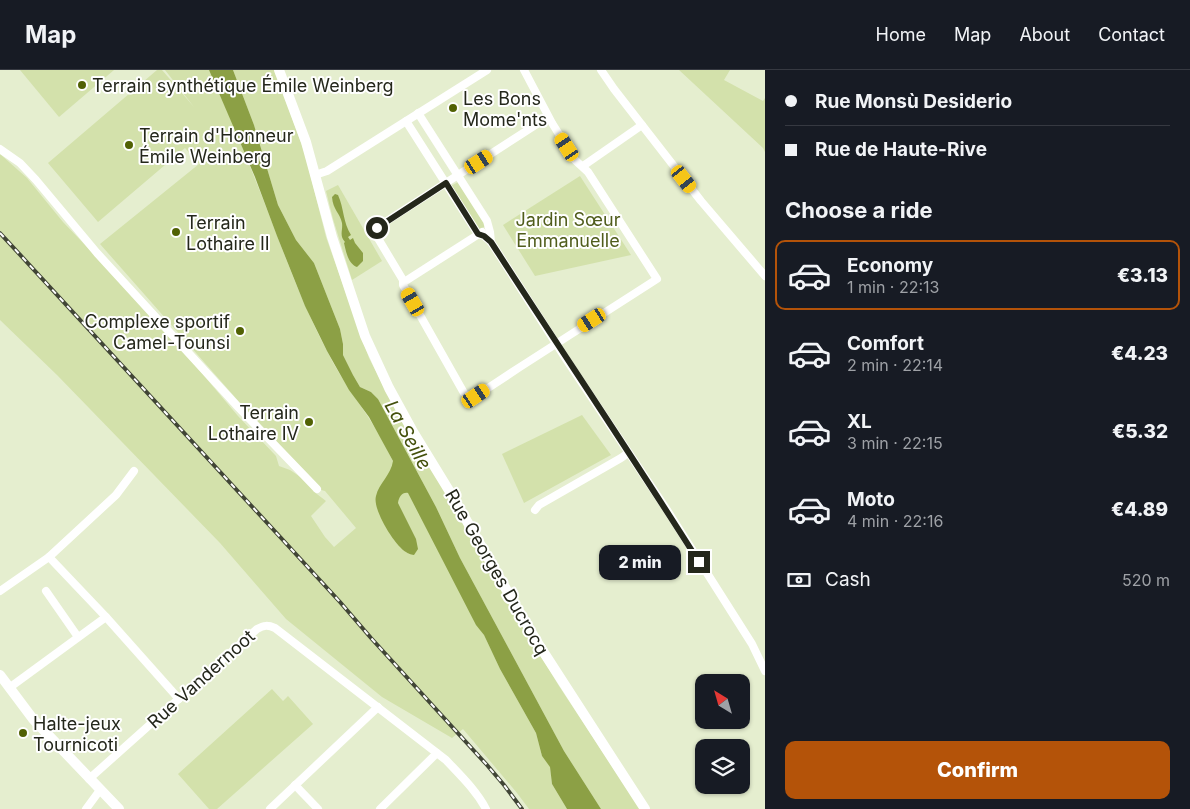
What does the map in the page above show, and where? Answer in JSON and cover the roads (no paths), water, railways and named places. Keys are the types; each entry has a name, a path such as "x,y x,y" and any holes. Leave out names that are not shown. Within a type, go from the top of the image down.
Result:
{"street":[{"name":"Rue Georges Ducrocq","path":"279,70 302,128 332,237 365,336 389,388 530,630 645,809"},
{"path":"315,175 327,171 487,70"},
{"path":"524,70 548,117 575,160 583,166 593,180 656,279 476,396 468,397 403,285 404,282 376,235 376,230 379,226 548,117"},
{"path":"601,70 604,77 701,200 765,276"},
{"path":"418,113 487,221 491,242"},
{"path":"406,121 478,234 491,242 667,510 752,644 765,671"},
{"path":"583,166 642,125"},
{"path":"0,149 20,163 36,180 97,253 239,408 317,489"},
{"path":"404,282 489,227"},
{"path":"535,510 539,505 628,453"},
{"path":"0,591 49,557 116,495 134,472"},
{"path":"49,557 106,617 179,699"},
{"path":"46,591 78,637"},
{"path":"9,688 106,617"},
{"name":"Rue Vandernoot","path":"89,779 257,628 268,626 275,628 446,760 469,784 482,800 486,809"},
{"path":"0,675 33,719 119,809"},
{"path":"270,809 378,707"},
{"path":"380,809 437,753"},
{"path":"295,785 318,809"},
{"path":"86,809 100,790"}],"railway":[{"path":"0,233 340,602 487,765 522,809"}],"place":[{"name":"Terrain synthétique Émile Weinberg","path":"82,85"},
{"name":"Les Bons Mome'nts","path":"453,108"},
{"name":"Terrain d'Honneur Émile Weinberg","path":"129,145"},
{"name":"Terrain Lothaire II","path":"176,232"},
{"name":"Complexe sportif Camel-Tounsi","path":"240,331"},
{"name":"Terrain Lothaire IV","path":"309,422"},
{"name":"Halte-jeux Tournicoti","path":"23,733"}],"park label":[{"name":"Jardin Sœur Emmanuelle","path":"568,229"}],"water label":[{"name":"La Seille","path":"408,435"}]}
